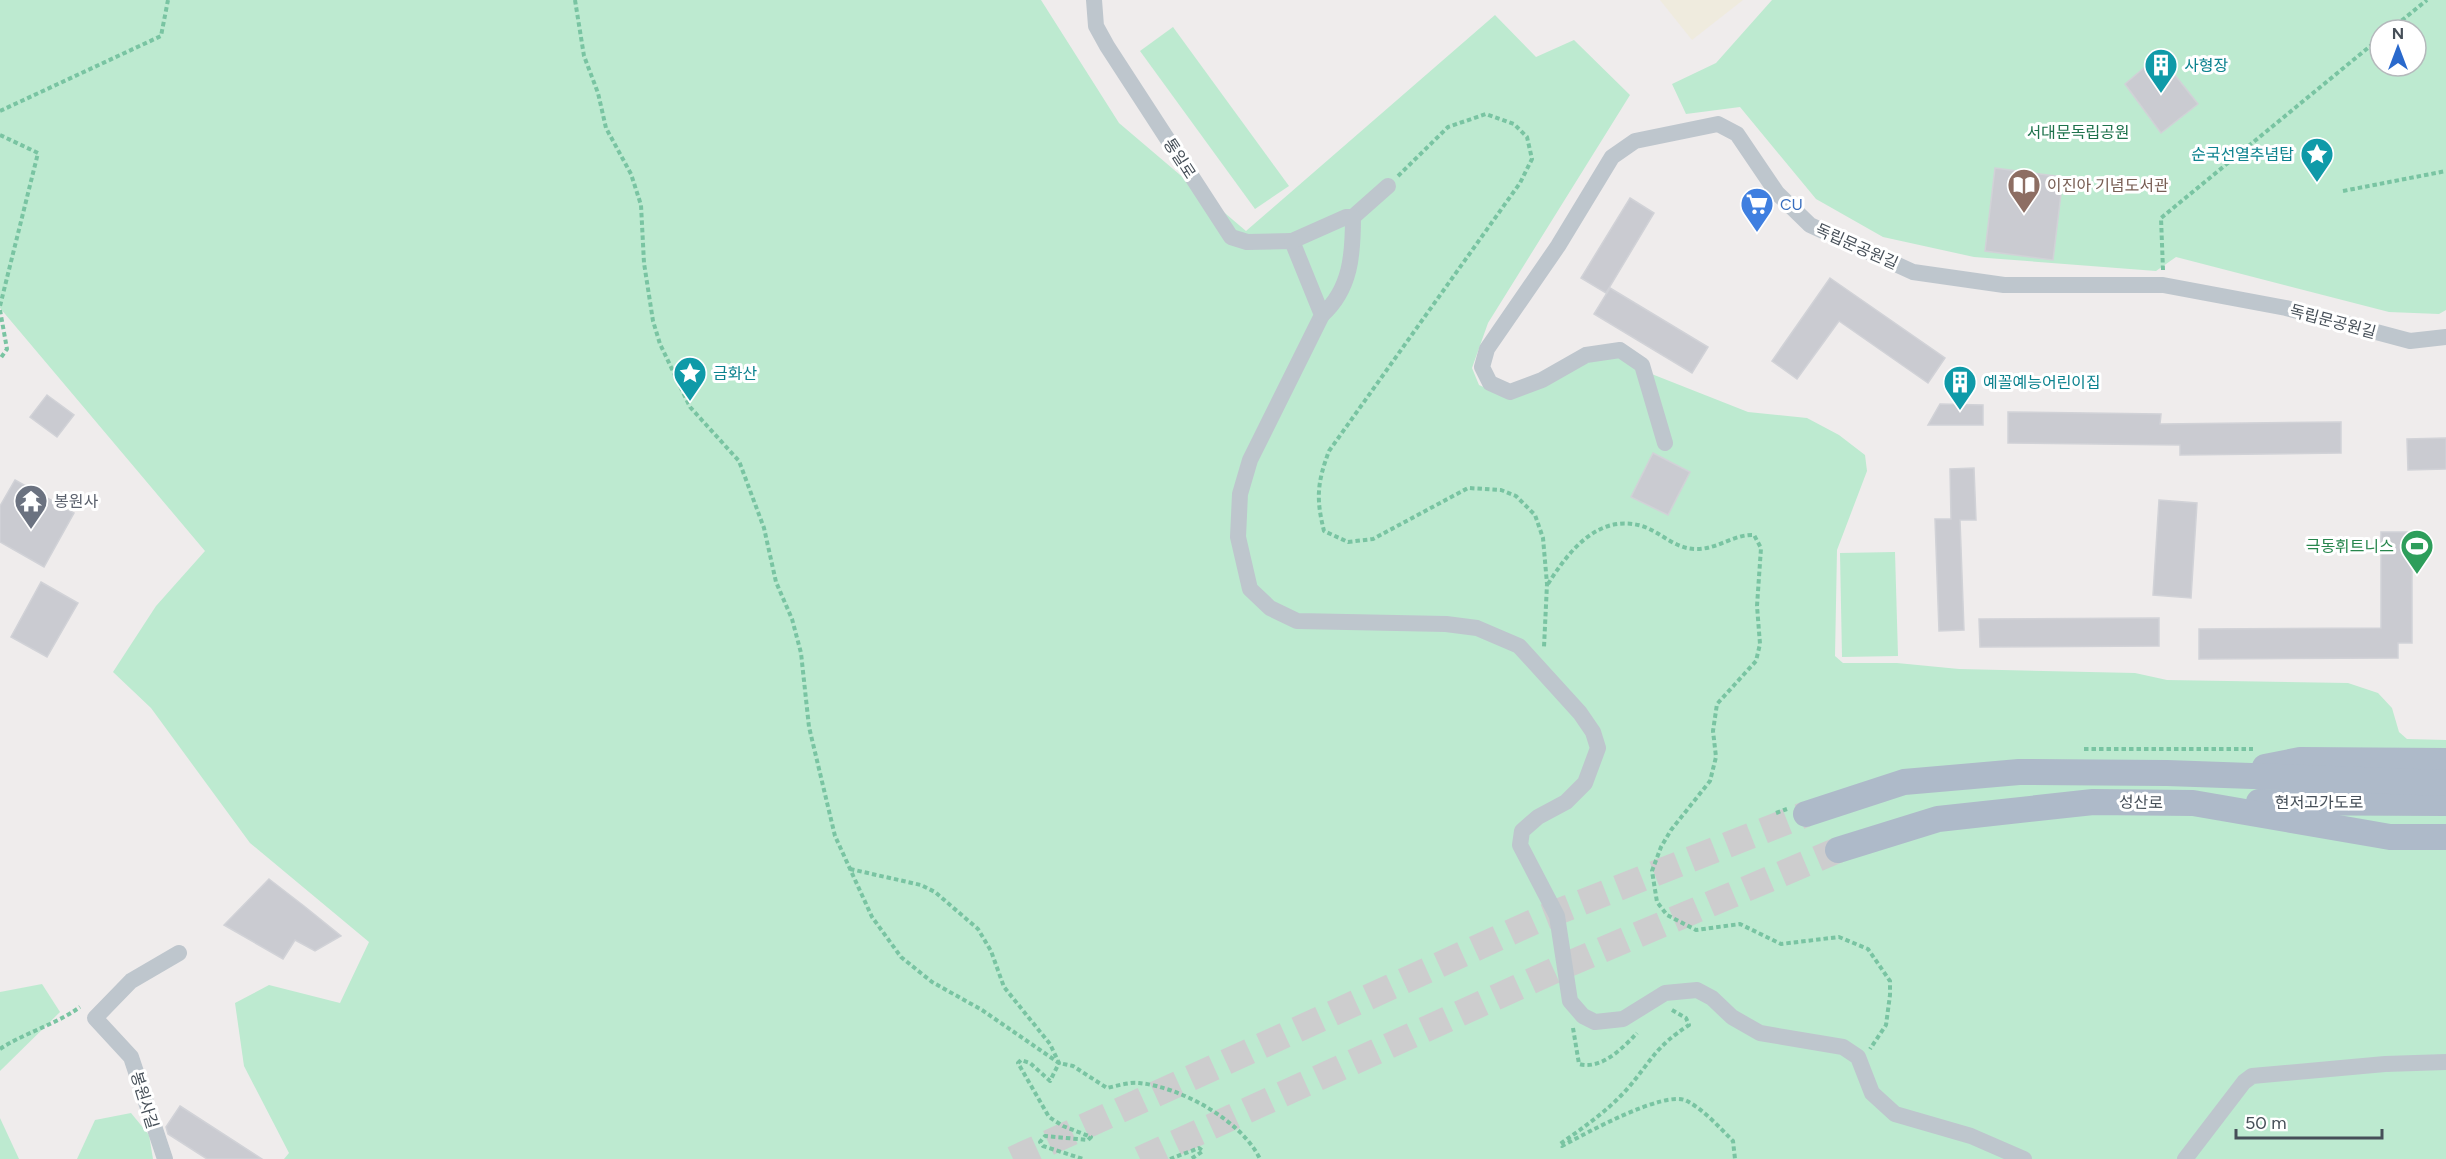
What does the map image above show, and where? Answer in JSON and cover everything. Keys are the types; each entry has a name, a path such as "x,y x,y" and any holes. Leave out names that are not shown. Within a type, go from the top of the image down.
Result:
{"main road":[{"path":"2223,775 2300,760 2446,761"},
{"name":"성산로","path":"1806,814 1904,782 2019,772 2223,775"},
{"name":"현저고가도로","path":"2223,775 2446,783"},
{"name":"성산로","path":"1838,850 1938,819 2003,810 2093,802 2193,803 2390,837 2446,837"},
{"name":"현저고가도로","path":"2193,803 2446,803"}],"street":[{"name":"통일로","path":"1094,0 1096,26 1107,46 1231,237 1247,242 1292,241"},
{"name":"독립문공원길","path":"1665,443 1642,365 1620,350 1586,355 1542,381 1510,392 1490,383 1482,367 1487,349 1558,246 1612,157 1635,141 1718,124 1737,134 1777,193 1810,225 1912,272 2004,285 2163,285 2286,308 2410,341 2446,337"},
{"path":"1322,315 1292,241 1346,217 1353,217 1388,186"},
{"path":"1353,217 1353,256 1334,304 1322,315 1254,450 1240,494 1238,537 1250,589 1270,608 1297,621 1446,624 1477,628 1519,646 1580,712 1593,732 1598,748 1585,783 1566,802 1538,817 1522,831 1520,845 1557,916 1570,1001 1583,1016 1595,1022 1623,1019 1665,993 1697,990 1712,999 1732,1017 1760,1033 1814,1040 1843,1047 1859,1060 1872,1093 1895,1114 1971,1136 2024,1159"},
{"name":"봉원사길","path":"165,1159 131,1057 95,1018 131,981 179,953"},
{"path":"2185,1159 2244,1082 2252,1076 2385,1064 2446,1062"}],"path":[{"path":"0,111 161,36 168,0"},
{"path":"575,0 584,56 598,93 606,128 631,174 641,205 644,263 653,321 660,344 690,407 739,461 764,528 776,582 792,619 801,653 809,727 824,797 835,836 872,917 901,957 932,982 982,1010 1059,1063 1073,1066 1107,1088 1138,1083 1188,1097 1234,1125 1253,1145 1260,1159"},
{"path":"2405,18 2427,0"},
{"path":"2163,285 2161,218 2368,48"},
{"path":"1388,186 1449,127 1486,114 1514,124 1527,137 1532,159 1520,183 1329,451 1318,484 1318,508 1324,531 1348,542 1373,539 1468,488 1501,490 1516,496 1535,515 1543,538 1547,584 1543,671"},
{"path":"0,135 38,153 0,308 7,349 0,359"},
{"path":"2343,191 2446,171"},
{"path":"1547,584 1581,540 1616,524 1642,526 1668,541 1695,550 1718,546 1742,534 1754,535 1761,548 1757,606 1760,644 1756,661 1717,704 1713,731 1716,757 1710,781 1671,830 1661,847 1652,871 1657,902 1667,915 1696,930 1740,924 1781,944 1839,937 1868,949 1890,981 1890,995 1886,1025 1859,1060"},
{"path":"850,869 921,885 935,892 978,929 991,951 1004,987 1050,1044 1059,1063"},
{"path":"1570,1001 1579,1064 1588,1067 1597,1065 1624,1047 1644,1025"},
{"path":"0,1049 14,1040 61,1021 80,1007"},
{"path":"1661,1014 1671,1010 1686,1018 1689,1025 1665,1041 1628,1088 1597,1118 1560,1144 1562,1146 1611,1120 1672,1097 1686,1100 1733,1140 1735,1159"},
{"path":"1059,1063 1050,1081 1030,1063 1021,1060 1018,1063 1049,1117 1063,1126 1091,1137 1089,1140 1072,1140 1045,1136 1041,1142 1043,1146 1083,1159"},
{"path":"1170,1159 1199,1148 1203,1150 1191,1159"}],"green space":[{"path":"0,0 1041,0 1119,123 1246,231 1495,15 1536,57 1574,40 1630,95 1488,323 1472,368 1479,385 1510,399 1588,361 1617,357 1639,369 1748,412 1807,418 1839,435 1865,455 1867,471 1837,550 1835,656 1843,663 1897,663 1959,669 2135,673 2167,680 2348,683 2378,693 2392,708 2399,732 2407,739 2446,740 2446,1159 284,1159 289,1153 244,1066 235,1003 269,985 340,1003 369,942 250,843 151,708 113,672 156,606 205,551 0,308"},
{"name":"서대문독립공원","path":"1772,0 2446,0 2446,310 2439,314 2389,312 2176,257 2156,271 1974,257 1883,237 1816,199 1740,107 1686,114 1672,84 1716,63"},
{"path":"1173,27 1289,186 1255,209 1140,51"},
{"path":"1895,552 1898,656 1842,657 1840,553"},
{"path":"42,984 60,1012 0,1071 0,992"},
{"path":"131,1113 149,1135 153,1159 77,1159 95,1120"},
{"path":"0,1118 19,1159 0,1159"}],"sand":[{"path":"1660,0 1743,0 1692,40"}],"building":[{"name":"사형장","path":"2159,55 2198,104 2161,133 2125,84"},
{"name":"이진아 기념도서관","path":"1995,168 2063,177 2053,260 1985,251"},
{"path":"1630,198 1654,213 1606,293 1581,278"},
{"path":"1830,278 1945,358 1928,383 1839,321 1797,379 1772,361"},
{"path":"1610,288 1708,347 1692,373 1594,314"},
{"path":"47,395 74,415 57,437 30,417"},
{"name":"예꼴예능어린이집","path":"1940,404 1983,405 1983,425 1928,425"},
{"path":"2008,412 2161,414 2160,424 2341,422 2341,453 2180,455 2180,445 2008,443"},
{"path":"2446,438 2446,469 2408,470 2407,439"},
{"path":"1653,453 1690,472 1668,515 1631,497"},
{"path":"1974,468 1976,520 1960,520 1964,630 1939,631 1935,519 1951,519 1950,469"},
{"path":"15,480 74,513 44,567 0,542 0,506"},
{"path":"2159,500 2197,503 2191,598 2153,595"},
{"path":"2381,532 2412,532 2412,643 2398,643 2398,658 2199,659 2199,629 2381,628"},
{"path":"41,582 78,603 47,657 11,637"},
{"path":"2159,618 2159,646 1980,647 1979,619"},
{"path":"269,879 341,936 315,951 295,940 283,959 224,925"},
{"path":"180,1106 262,1159 207,1159 168,1134 166,1127"}],"tunnel":[{"path":"1013,1159 1542,918 1806,814"},
{"path":"1140,1159 1571,963 1838,850"}],"place":[{"name":"사형장","path":"2161,94"},
{"name":"순국선열추념탑","path":"2317,183"},
{"name":"이진아 기념도서관","path":"2024,214"},
{"name":"CU","path":"1757,233"},
{"name":"금화산","path":"690,402"},
{"name":"예꼴예능어린이집","path":"1960,411"},
{"name":"봉원사","path":"31,530"},
{"name":"극동휘트니스","path":"2417,575"}]}
